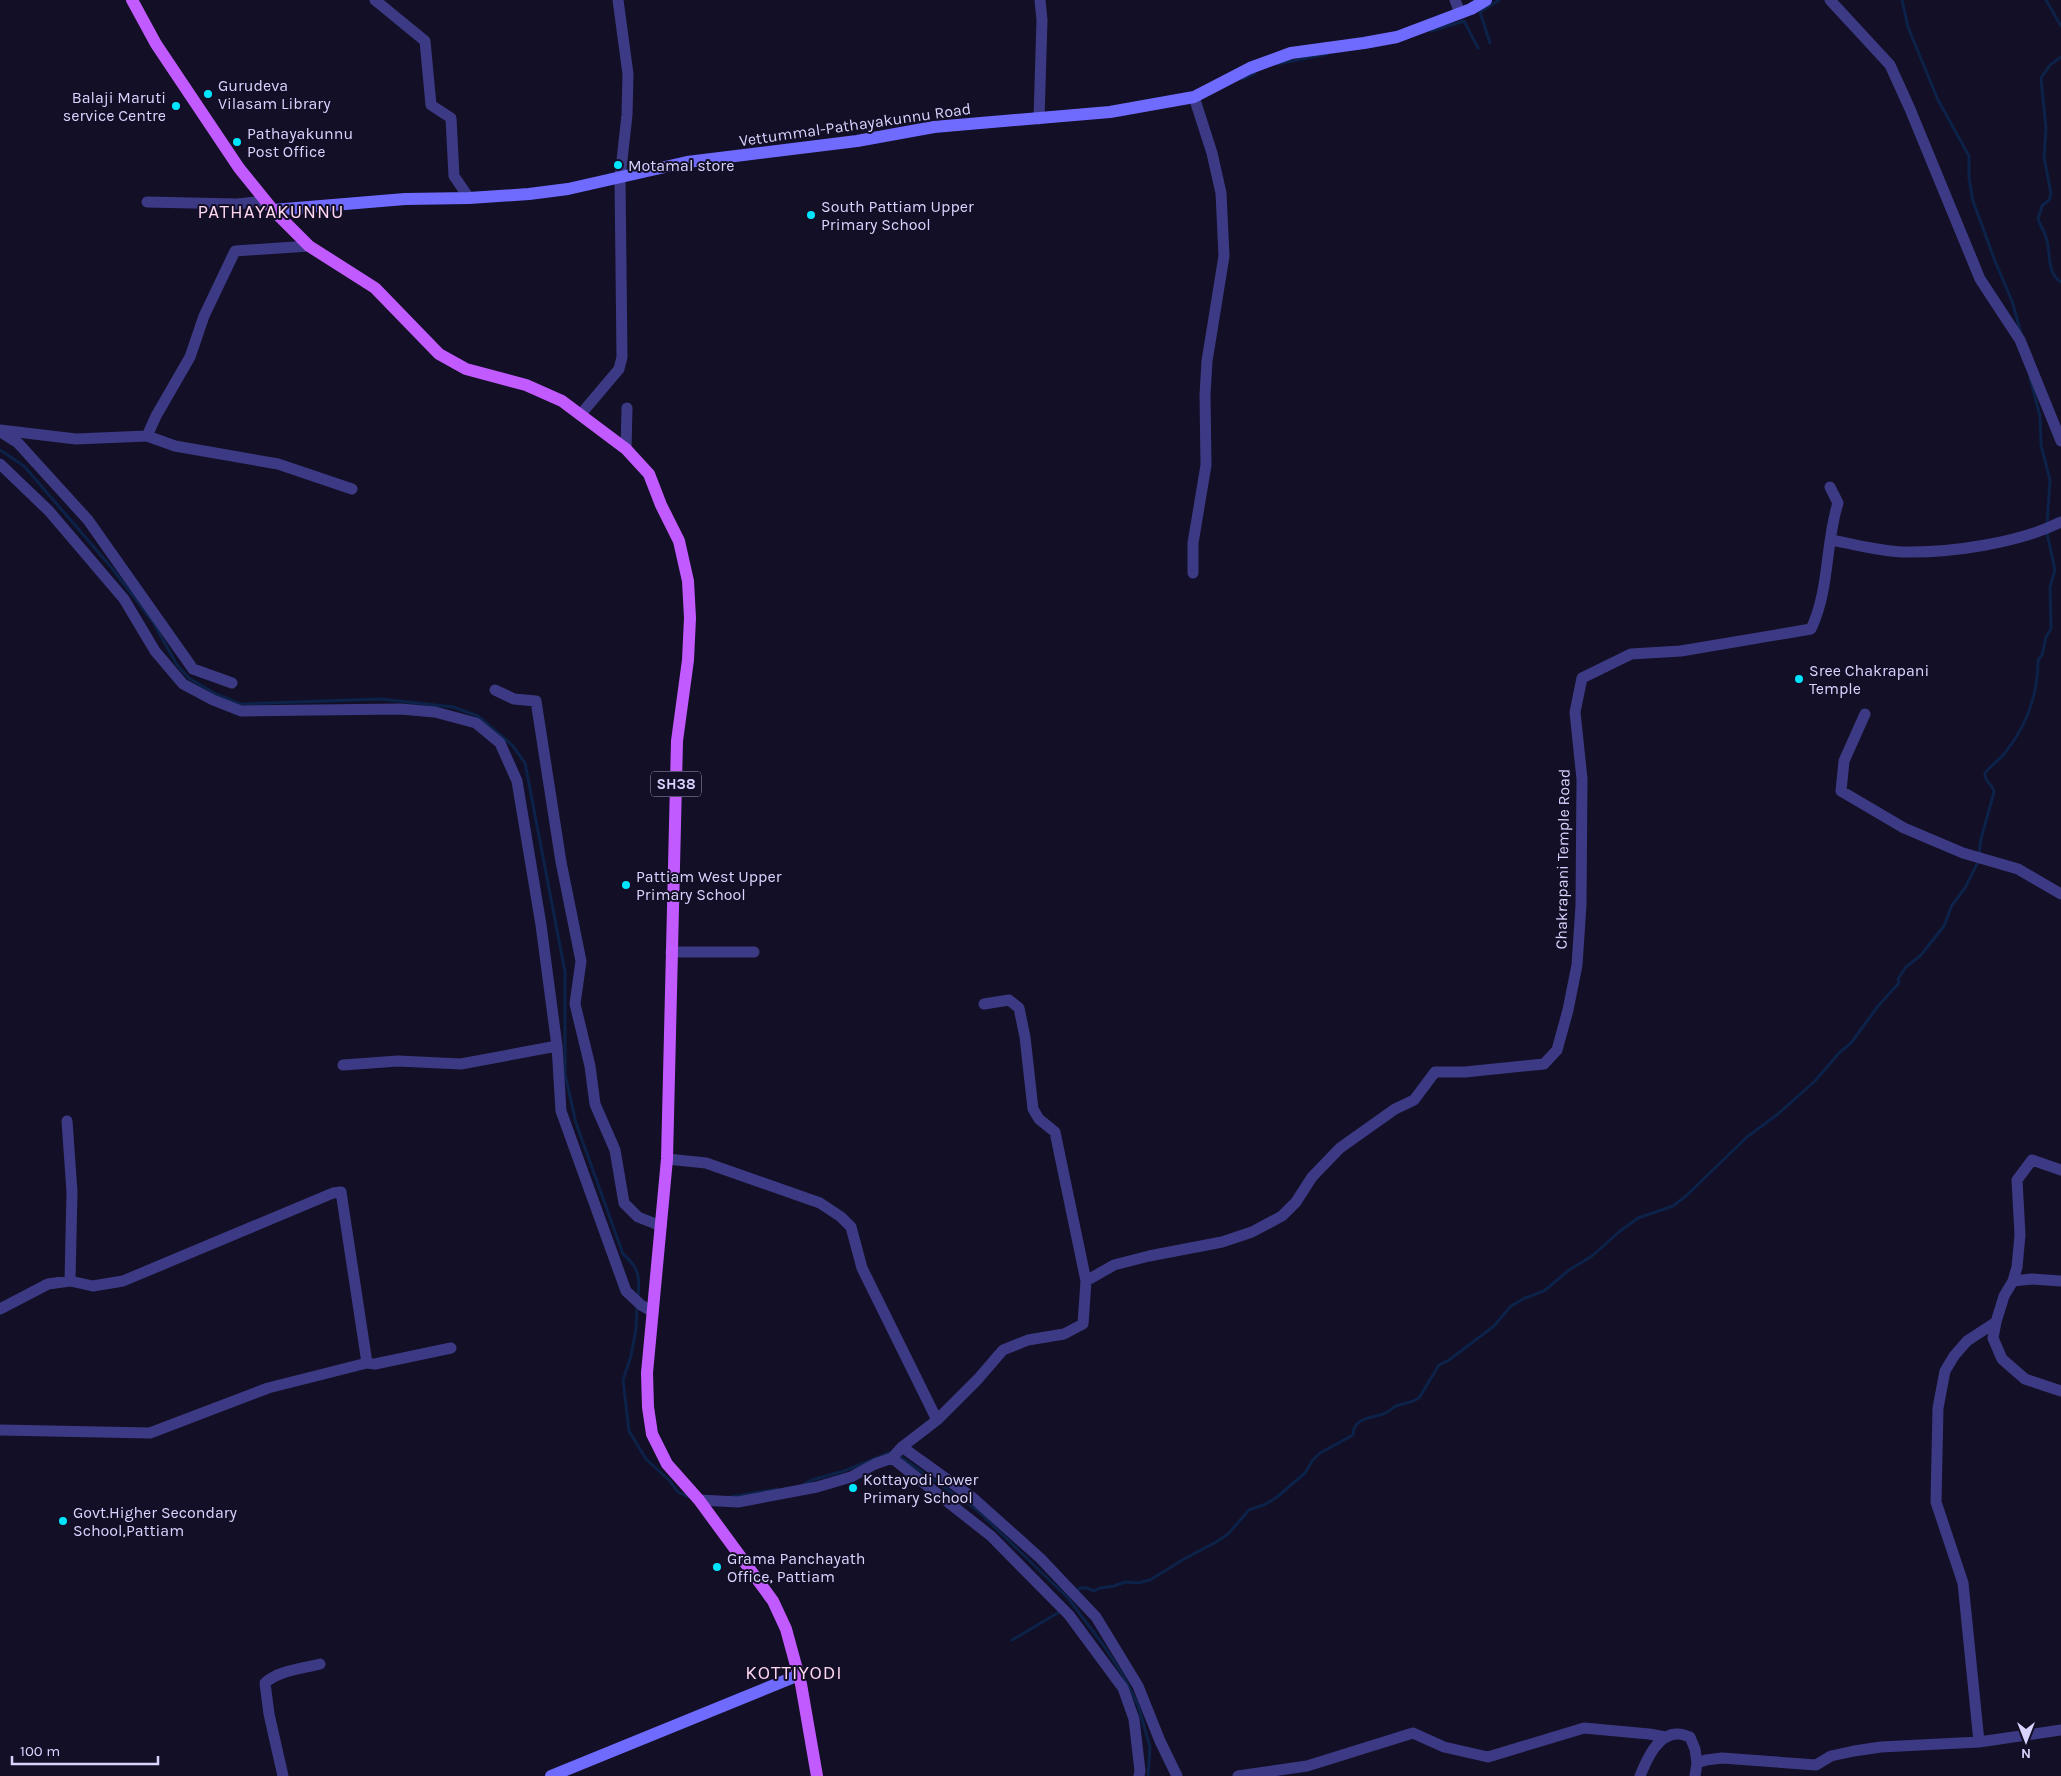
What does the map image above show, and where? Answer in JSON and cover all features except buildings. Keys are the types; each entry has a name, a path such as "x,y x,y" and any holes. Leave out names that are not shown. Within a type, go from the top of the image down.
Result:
{"main road":[{"name":"SH38","path":"132,0 156,44 239,168 269,206 309,246 375,288 440,354 466,369 526,385 562,401 626,449 649,474 660,505 680,541 688,581 690,618 688,660 677,741 674,904 670,952 667,1159 647,1372 648,1407 652,1434 667,1464 699,1500 773,1601 786,1630 799,1675 817,1776"},
{"name":"Vettummal-Pathayakunnu Road","path":"269,206 529,194 620,178 687,162 857,141 934,127 1110,112 1194,97 1250,68 1291,53 1364,44 1397,37 1460,13 1486,0"},
{"path":"551,1776 799,1675"}],"street":[{"path":"375,0 425,41 431,105 451,118 454,176 469,198"},
{"path":"581,414 619,369 622,358 620,178 627,115 628,74 618,0"},
{"path":"1039,119 1042,20 1040,0"},
{"path":"1455,0 1460,13"},
{"path":"1830,0 1890,65 1980,279 2020,340 2061,441"},
{"path":"1193,573 1193,543 1206,465 1206,361 1224,256 1221,193 1212,153 1194,97"},
{"path":"147,202 269,206"},
{"path":"147,436 156,416 190,356 204,316 235,251 309,246"},
{"path":"626,449 627,408"},
{"path":"0,430 76,439 147,436 175,446 278,464 352,489"},
{"path":"0,430 18,443 88,520 192,669 232,683"},
{"path":"0,464 49,511 124,599 155,651 182,684 241,711 400,709 435,712 476,723 500,743 518,781 541,925 557,1046 561,1111 626,1291 640,1304 653,1312"},
{"name":"Chakrapani Temple Road","path":"1086,1281 1114,1264 1222,1242 1252,1232 1282,1216 1296,1202 1312,1177 1340,1148 1395,1109 1414,1100 1435,1072 1465,1072 1544,1064 1557,1050 1568,1010 1577,965 1581,914 1582,779 1575,712 1582,678 1631,654 1681,651 1811,629 1819,613 1831,540 1832,521 1838,503 1830,487"},
{"path":"1831,540 1902,552 1974,547 2040,532 2061,522"},
{"path":"495,690 514,699 536,701 561,862 581,961 575,1004 590,1066 595,1104 616,1150 624,1203 638,1217 661,1226"},
{"path":"1865,714 1844,761 1841,791 1904,828 1963,853 2018,869 2061,894"},
{"path":"670,952 754,952"},
{"path":"699,1500 738,1502 817,1487 852,1477 875,1464 892,1458 902,1447 937,1420 978,1380 1003,1350 1028,1340 1064,1334 1083,1324 1086,1281 1055,1132 1039,1120 1033,1109 1024,1037 1018,1008 1009,1000 984,1004"},
{"path":"343,1065 398,1061 461,1064 557,1046"},
{"path":"67,1121 72,1192 70,1281"},
{"path":"667,1159 706,1163 820,1203 841,1217 851,1227 862,1268 937,1420"},
{"path":"2061,1170 2032,1160 2017,1180 2020,1235 2013,1281 2004,1296 1996,1322 1994,1338 2002,1359 2025,1379 2061,1391"},
{"path":"0,1316 0,1309 48,1284 70,1281 93,1286 123,1281 333,1193 341,1192 367,1363"},
{"path":"2013,1281 2032,1279 2061,1281"},
{"path":"1979,1742 1963,1583 1936,1502 1938,1408 1946,1371 1954,1356 1967,1341 1996,1322"},
{"path":"0,1430 150,1432 268,1388 367,1363 375,1364 451,1348"},
{"path":"902,1447 973,1498 1040,1558 1096,1617 1138,1686 1160,1741 1177,1776"},
{"path":"892,1458 991,1536 1069,1616 1123,1688 1134,1719 1139,1776"},
{"path":"283,1776 269,1714 265,1683 270,1678 280,1674 320,1664"},
{"path":"1238,1776 1307,1766 1414,1733 1444,1747 1488,1757 1584,1728 1649,1734 1666,1738"},
{"path":"1697,1763 1722,1758 1817,1771 1831,1756 1872,1748 1979,1742 2061,1730"},
{"path":"1640,1776 1650,1752 1666,1738 1678,1733 1690,1738 1695,1749 1697,1763 1695,1776"}],"waterway":[{"path":"1490,43 1480,12 1499,0"},
{"path":"1902,0 1908,27 1938,100 1969,156 1969,178 1973,201 2012,301 2021,333"},
{"path":"2046,0 2061,26"},
{"path":"1431,31 1464,21 1478,48"},
{"path":"1277,64 1327,54"},
{"path":"2061,57 2050,65 2041,78 2046,129 2044,157 2051,194 2049,200 2042,206 2038,219 2046,237 2053,273 2061,282"},
{"path":"1243,79 1255,73"},
{"path":"2030,378 2040,416 2041,445 2050,480 2047,524"},
{"path":"0,450 24,466 111,567 153,622 177,665 190,679 216,694 240,704 381,699 453,707 478,716 512,745 525,763 565,972 565,1074 576,1123 623,1254 637,1273 639,1283 638,1297"},
{"path":"1979,854 1981,839 1994,792 1986,779 1985,773 2004,754 2019,733 2033,698 2038,660 2042,655 2046,637 2051,629 2050,587 2055,570 2047,533"},
{"path":"1076,1592 1080,1588 1094,1591 1125,1582 1138,1583 1150,1580 1216,1542 1228,1534 1249,1510 1266,1504 1277,1497 1305,1473 1312,1461 1320,1453 1353,1435 1354,1429 1359,1422 1419,1398 1439,1365 1449,1360 1494,1326 1511,1306 1544,1291 1569,1270 1592,1256 1638,1218 1673,1206 1687,1195 1747,1137 1778,1114 1815,1081 1839,1053 1851,1043 1878,1006 1899,983 1898,979 1906,967 1921,955 1944,926 1952,905 1965,888 1978,862"},
{"path":"637,1308 636,1329 631,1356 623,1380 629,1431 646,1459 669,1480 678,1492 689,1497"},
{"path":"804,1484 889,1453"},
{"path":"899,1456 977,1510 1068,1598 1104,1646 1124,1677 1138,1705 1150,1747 1148,1776"},
{"path":"730,1497 778,1489"},
{"path":"1012,1640 1061,1611"}],"place":[{"name":"Gurudeva Vilasam Library","path":"208,94"},
{"name":"Balaji Maruti service Centre","path":"176,106"},
{"name":"Pathayakunnu Post Office","path":"237,142"},
{"name":"Motamal store","path":"618,165"},
{"name":"South Pattiam Upper Primary School","path":"811,215"},
{"name":"Sree Chakrapani Temple","path":"1799,679"},
{"name":"Pattiam West Upper Primary School","path":"626,885"},
{"name":"Kottayodi Lower Primary School","path":"853,1488"},
{"name":"Govt.Higher Secondary School,Pattiam","path":"63,1521"},
{"name":"Grama Panchayath Office, Pattiam","path":"717,1567"}],"district":[{"name":"PATHAYAKUNNU","path":"271,211"},
{"name":"KOTTIYODI","path":"794,1672"}]}
